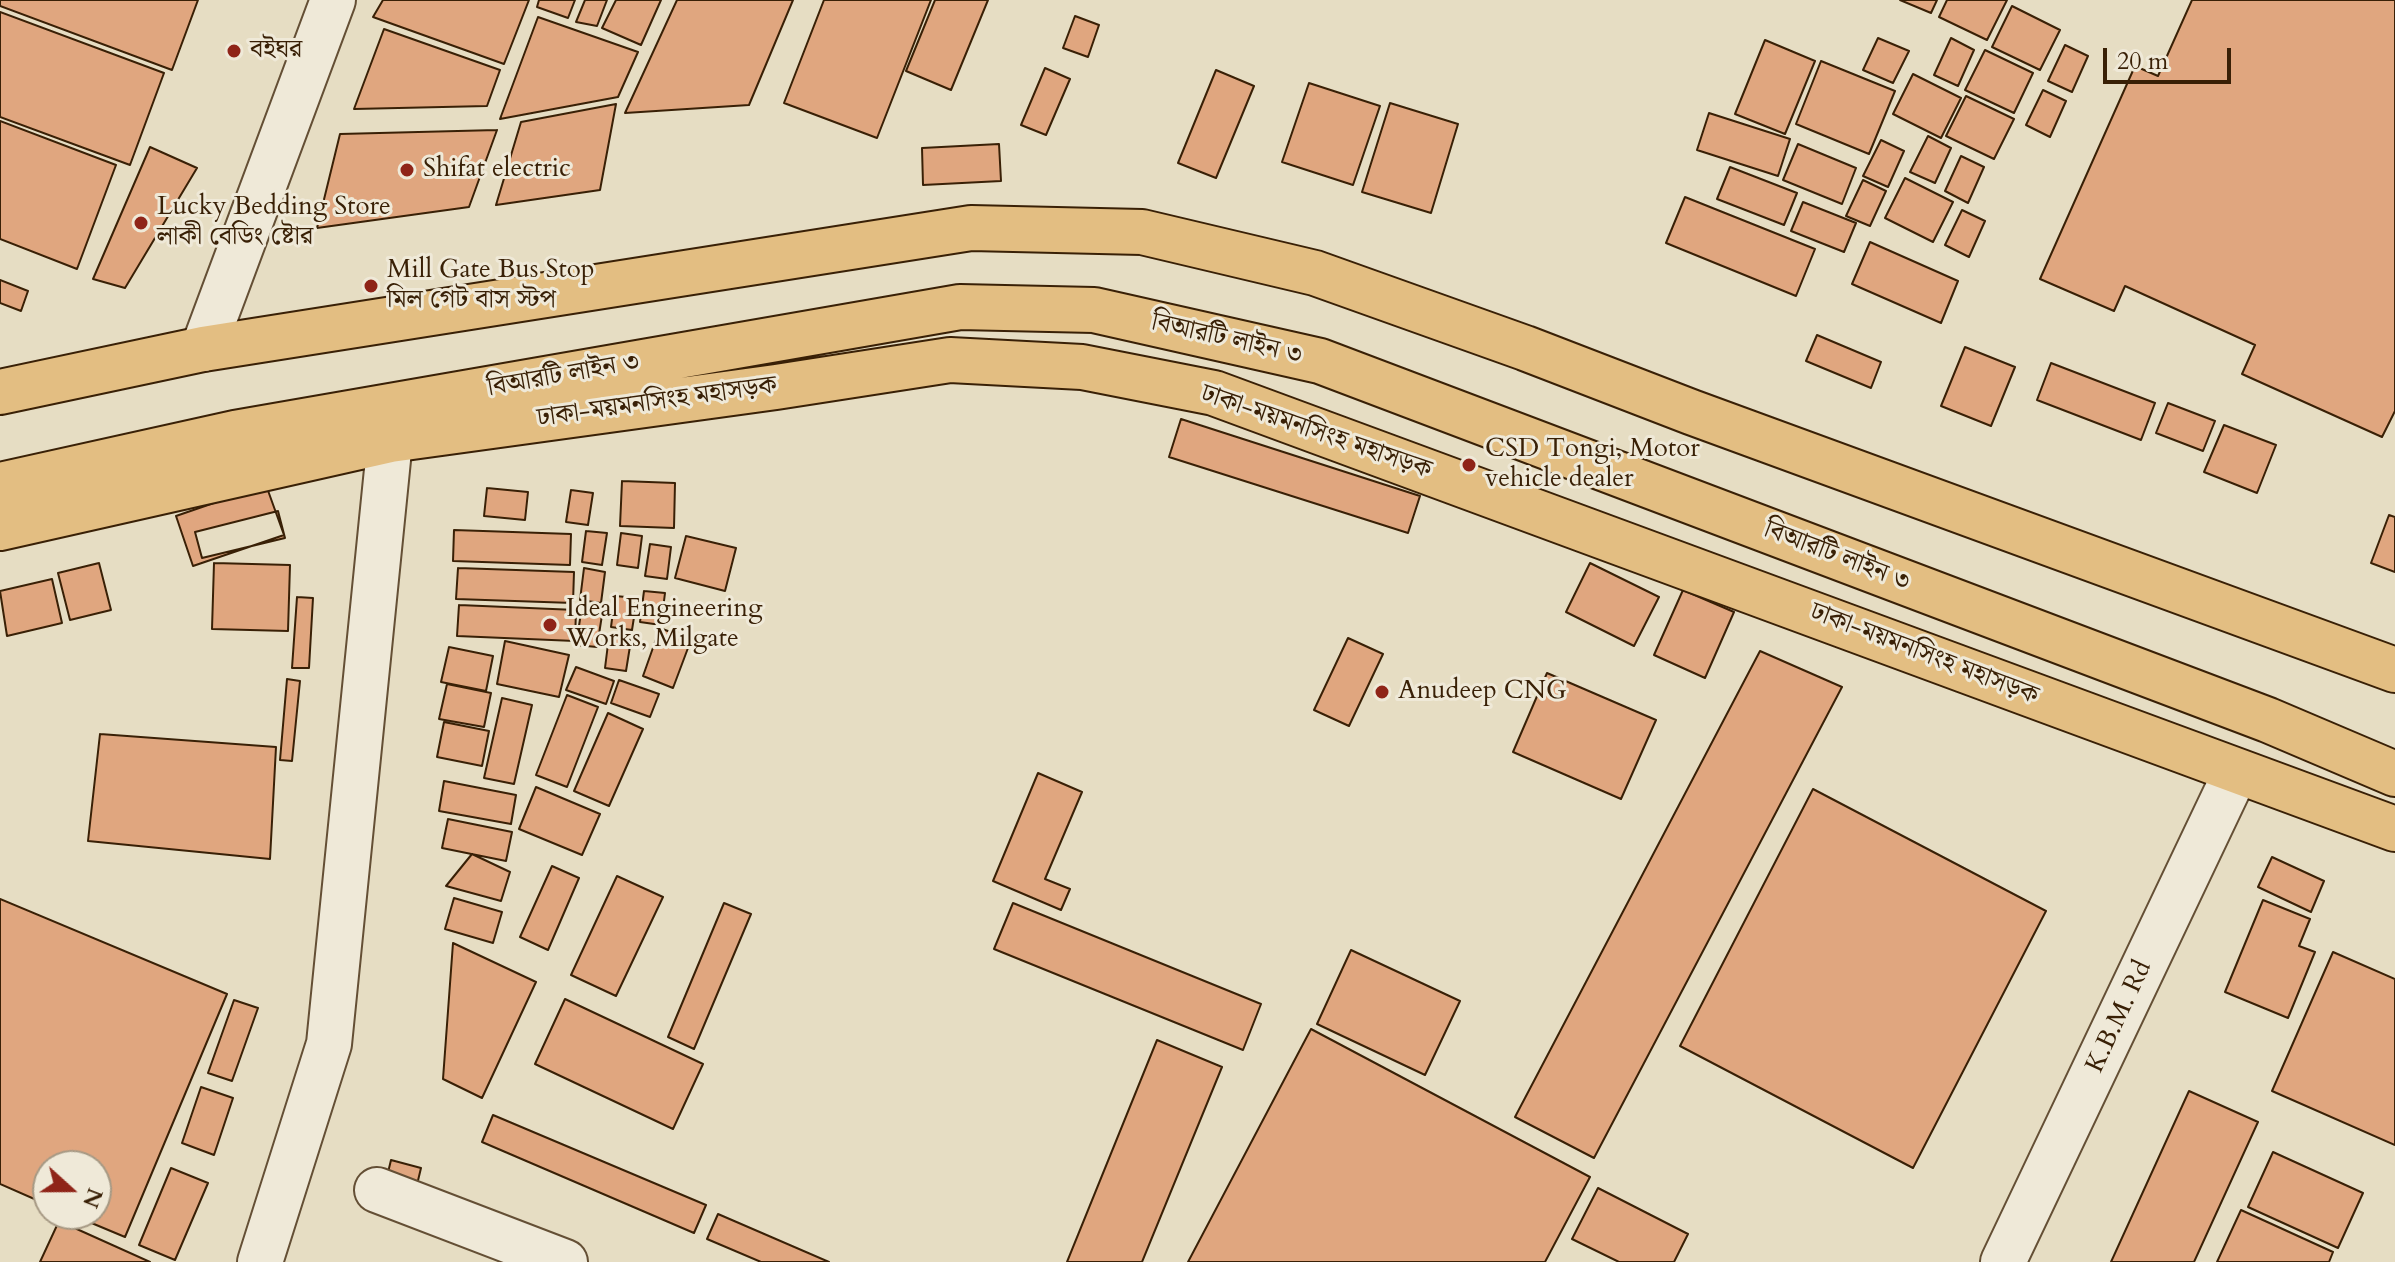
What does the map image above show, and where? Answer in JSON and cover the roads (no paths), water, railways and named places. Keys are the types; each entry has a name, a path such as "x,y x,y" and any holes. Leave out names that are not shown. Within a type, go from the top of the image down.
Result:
{"highway":[{"path":"0,392 203,349 971,228 1142,232 1330,278 2395,670"},
{"name":"বিআরটি লাইন ৩","path":"0,485 235,433 960,307 1094,310 1320,361 2268,720 2395,774"},
{"name":"ঢাকা-ময়মনসিংহ মহাসড়ক","path":"0,528 390,440 950,360 1082,367 1214,393 2395,829"}],"street":[{"path":"203,349 333,0"},
{"path":"260,1262 329,1044 390,440"},
{"name":"K.B.M. Rd","path":"2003,1262 2236,772"},
{"path":"377,1190 565,1262"}],"place":[{"name":"বইঘর","path":"234,51"},
{"name":"Shifat electric","path":"407,170"},
{"name":"Lucky Bedding Store লাকী বেডিং ষ্টোর","path":"141,223"},
{"name":"Mill Gate Bus Stop মিল গেট বাস স্টপ","path":"371,286"},
{"name":"CSD Tongi, Motor vehicle dealer","path":"1469,465"},
{"name":"Ideal Engineering Works, Milgate","path":"550,625"},
{"name":"Anudeep CNG","path":"1382,692"}]}
